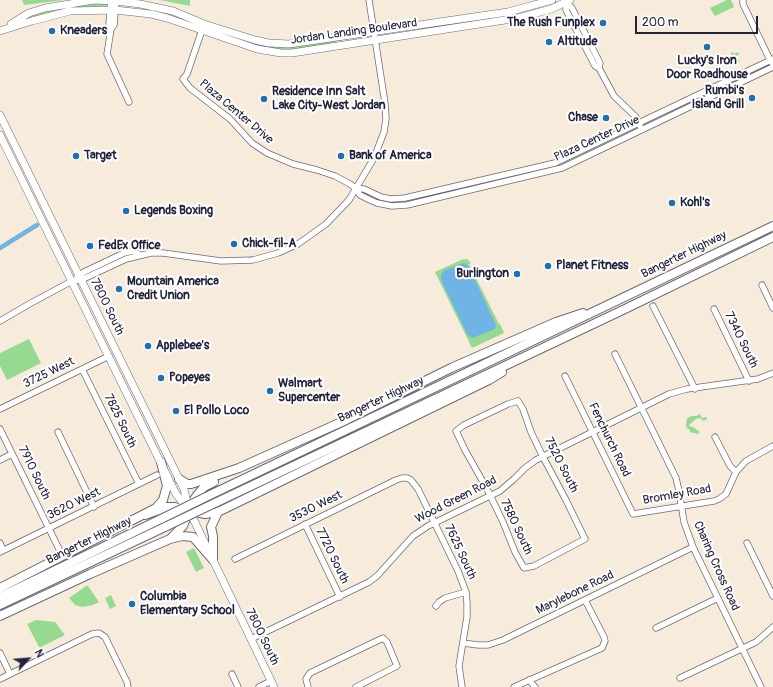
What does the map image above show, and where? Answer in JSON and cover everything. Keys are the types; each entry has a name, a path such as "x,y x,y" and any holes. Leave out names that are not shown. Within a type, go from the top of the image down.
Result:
{"highway":[{"path":"720,251 745,235 773,221"},
{"name":"Bangerter Highway","path":"0,597 773,226"},
{"name":"Bangerter Highway","path":"0,605 773,237"},
{"path":"179,479 187,484 194,484 239,468 307,438 451,368 556,322 600,309"},
{"path":"0,588 145,515 167,507 174,507 205,514 218,512 489,380 544,347"},
{"path":"145,515 163,500 166,493 167,486 161,462"},
{"path":"170,539 183,526 193,501 201,490 239,468"},
{"path":"213,560 213,536 211,527 218,512"},
{"path":"0,616 90,574 170,539 185,535 193,537 213,560"}],"main road":[{"name":"Jordan Landing Boulevard","path":"1,30 29,13 45,8 94,0 113,1 140,4 172,11 203,27 257,49 292,53 518,18 551,9 567,1"},
{"name":"Jordan Landing Boulevard","path":"1,30 43,17 70,11 113,10 151,14 255,40 283,44 297,44 508,12 552,0"},
{"name":"7800 South","path":"0,115 184,489 189,510 273,684"},
{"name":"7800 South","path":"0,135 176,494 189,510"},
{"path":"28,192 31,191 41,210 46,216 50,216"}],"street":[{"path":"0,321 31,302 80,277 140,255 163,254 227,262 253,260 268,256 298,244 318,231 333,218 349,200 374,158 384,132 386,119 385,103 369,0"},
{"path":"113,1 113,10 109,24 111,29 108,57 129,102"},
{"path":"567,1 600,63 599,68 614,96 636,117 642,130"},
{"path":"742,1 772,59 773,66"},
{"name":"Plaza Center Drive","path":"203,27 187,74 183,80 190,88 230,120 252,143 267,153 292,164 328,173 355,188 364,189 381,197 391,199 405,198 555,163 772,59"},
{"name":"Plaza Center Drive","path":"355,188 360,195 377,203 392,206 406,205 555,171 773,66"},
{"path":"762,285 773,308"},
{"path":"654,306 695,388"},
{"name":"7340 South","path":"714,308 749,381"},
{"name":"Charing Cross Road","path":"615,354 676,478 686,532 761,687"},
{"name":"3725 West","path":"0,409 109,356"},
{"name":"7825 South","path":"82,369 139,484"},
{"name":"Wood Green Road","path":"251,639 369,582 377,576 413,536 434,523 490,496 506,486 525,468 543,456 669,394 681,390 749,381 773,373"},
{"name":"Fenchurch Road","path":"565,376 633,514"},
{"name":"7520 South","path":"456,431 464,425 508,404 518,401 523,409 531,432 585,539 534,566 524,568"},
{"name":"7910 South","path":"0,429 59,549"},
{"name":"7580 South","path":"456,431 503,522 515,552 524,568"},
{"path":"58,432 94,507"},
{"path":"715,437 730,466 736,472"},
{"name":"Bromley Road","path":"633,514 719,499 726,494 736,472 741,465 751,456 773,446"},
{"path":"0,460 12,454"},
{"name":"3620 West","path":"2,551 158,475"},
{"name":"7625 South","path":"407,478 416,484 466,592 468,603 467,617 460,666 462,687"},
{"name":"3530 West","path":"235,558 396,480 407,478"},
{"name":"7720 South","path":"305,524 340,597"},
{"path":"0,543 2,551"},
{"path":"747,543 773,596"},
{"name":"Marylebone Road","path":"463,644 478,645 496,643 693,547"},
{"path":"436,606 445,598 466,592"},
{"path":"656,628 718,598"},
{"path":"514,687 602,648 604,637 585,600"},
{"path":"680,678 756,642 773,627"},
{"path":"0,679 92,634 99,633 105,637 128,687"},
{"path":"308,687 306,679 310,673 383,638 390,648 397,666 356,687"},
{"path":"0,653 10,674"},
{"path":"232,674 238,687"},
{"path":"529,680 535,687"},
{"path":"259,687 273,684"}],"green space":[{"path":"22,0 64,0 24,5"},
{"path":"160,0 190,0 190,6"},
{"path":"727,0 731,0 734,7 715,16 710,8"},
{"path":"556,1 514,17 412,31 426,27 517,13"},
{"path":"103,3 108,6 84,7 20,22 33,15 48,10 79,4"},
{"path":"365,36 330,44 288,50 264,48 265,45 294,46"},
{"path":"733,52 734,54 738,52 739,54 737,56 740,62 729,65 728,63 733,61 731,53"},
{"path":"467,259 471,263 469,264 504,333 472,348 435,272 461,260"},
{"path":"29,339 41,363 7,380 0,366 0,353"},
{"path":"700,414 702,418 707,417 707,419 704,421 700,418 696,419 689,425 700,432 698,434 690,432 686,425 687,418"},
{"path":"194,548 204,568 196,572 186,552"},
{"path":"88,586 99,602 82,607 75,605 69,598"},
{"path":"111,595 116,606 110,609 105,598"},
{"path":"36,620 55,622 65,635 39,647 27,624"}],"water":[{"path":"465,263 469,267 496,325 495,329 472,338 467,334 441,280 441,275 445,270"}],"waterway":[{"path":"0,248 37,225"}],"place":[{"name":"The Rush Funplex","path":"603,23"},
{"name":"Kneaders","path":"52,31"},
{"name":"Altitude","path":"549,42"},
{"name":"Lucky's Iron Door Roadhouse","path":"707,47"},
{"name":"Rumbi's Island Grill","path":"752,98"},
{"name":"Residence Inn Salt Lake City-West Jordan","path":"264,99"},
{"name":"Chase","path":"606,118"},
{"name":"Target","path":"76,156"},
{"name":"Bank of America","path":"341,156"},
{"name":"Kohl's","path":"672,203"},
{"name":"Legends Boxing","path":"126,211"},
{"name":"Chick-fil-A","path":"234,244"},
{"name":"FedEx Office","path":"90,246"},
{"name":"Planet Fitness","path":"548,266"},
{"name":"Burlington","path":"517,274"},
{"name":"Mountain America Credit Union","path":"119,289"},
{"name":"Applebee's","path":"148,346"},
{"name":"Popeyes","path":"161,378"},
{"name":"Walmart Supercenter","path":"270,391"},
{"name":"El Pollo Loco","path":"176,411"},
{"name":"Columbia Elementary School","path":"132,604"}]}
